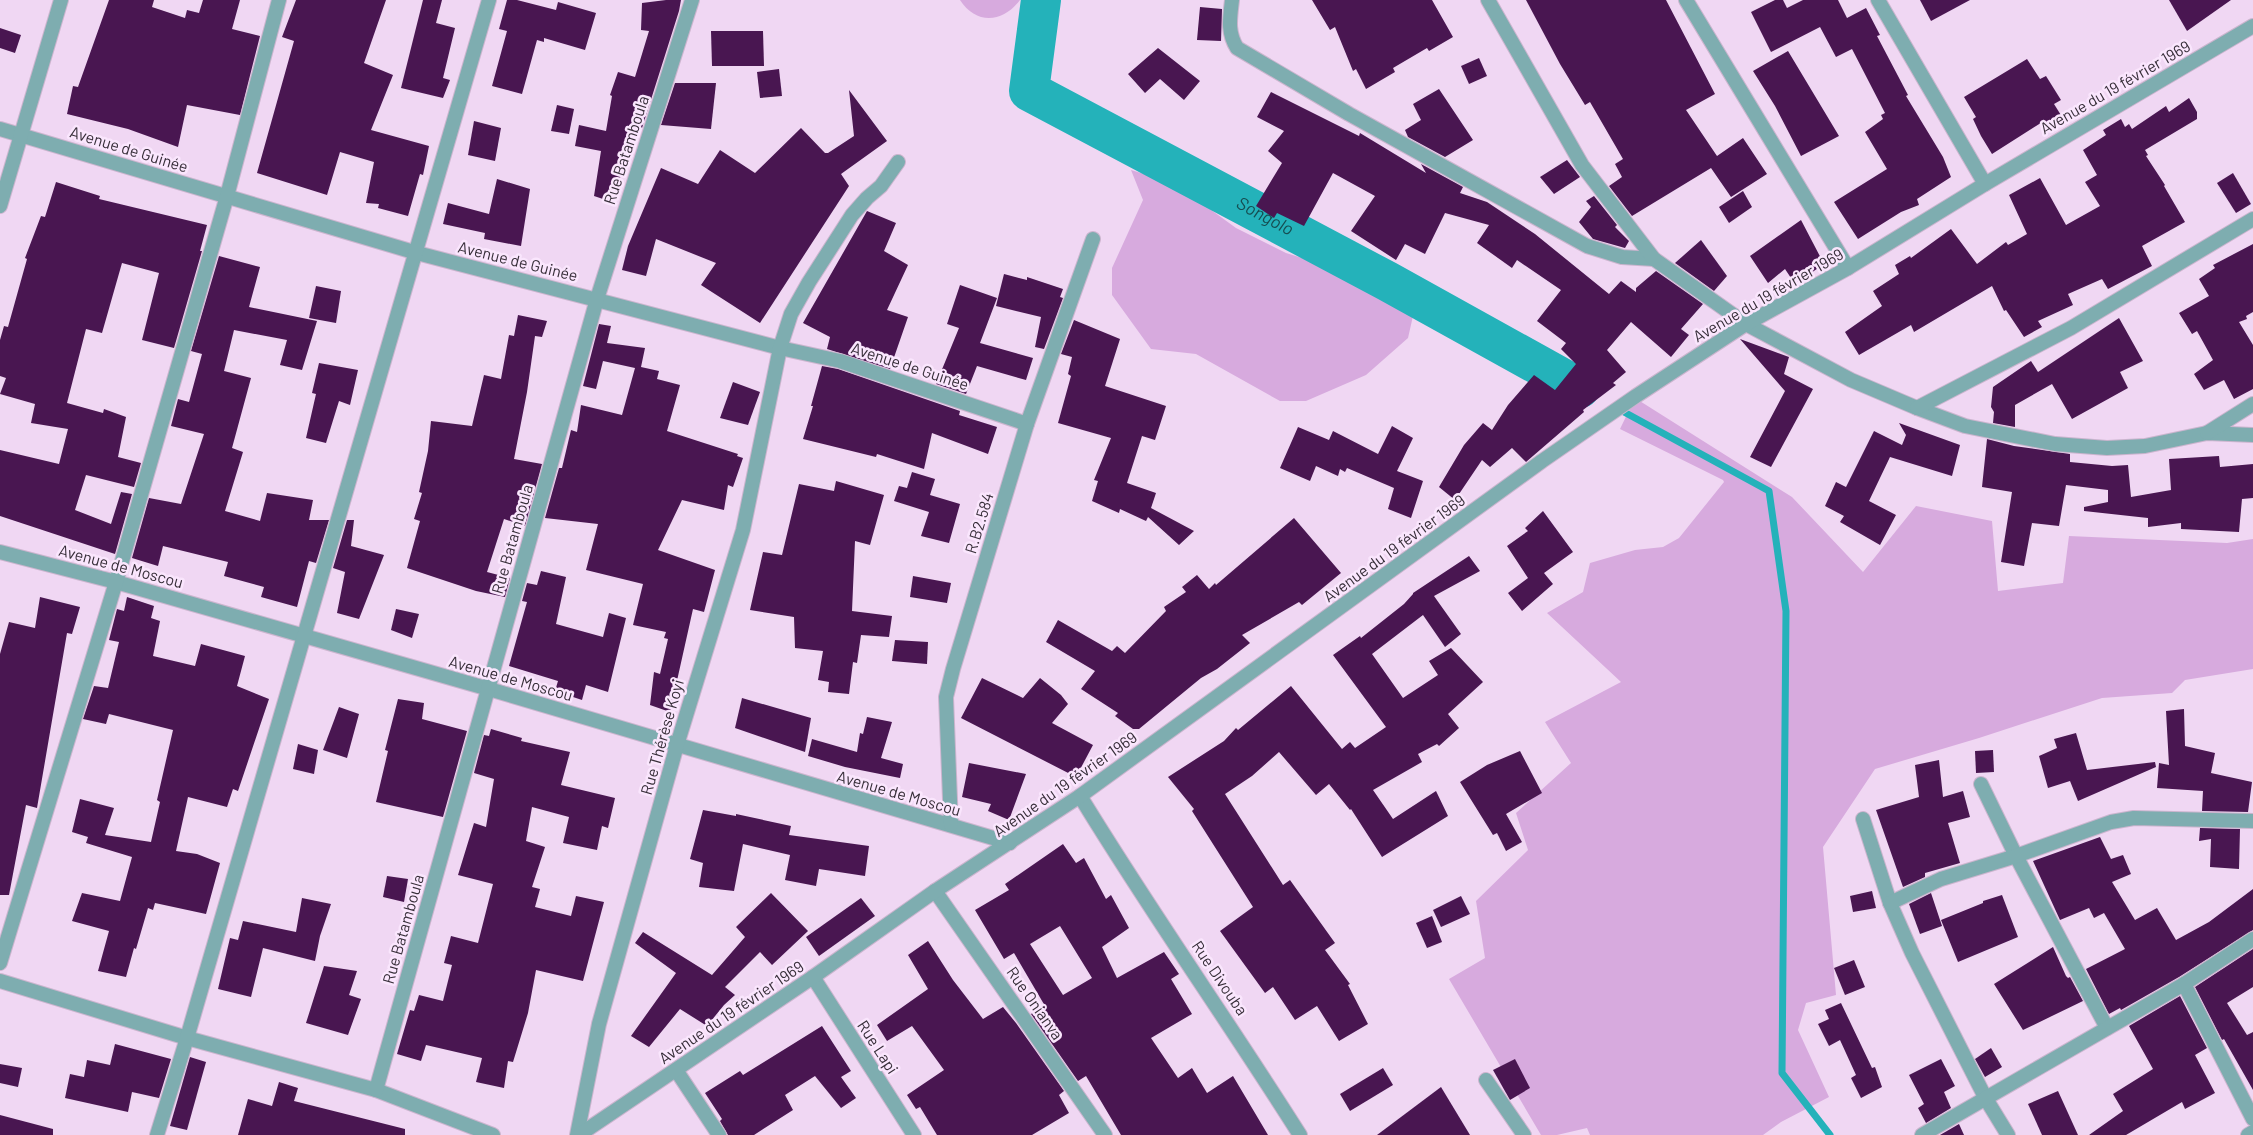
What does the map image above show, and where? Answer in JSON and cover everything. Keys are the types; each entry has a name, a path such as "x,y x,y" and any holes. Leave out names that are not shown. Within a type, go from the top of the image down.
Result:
{"street":[{"path":"0,206 61,0"},
{"path":"0,963 116,582 227,196 278,0"},
{"path":"157,1135 188,1038 489,0"},
{"name":"Rue Batamboula","path":"376,1090 596,299 692,0"},
{"path":"1232,0 1229,22 1231,38 1237,48 1349,114 1587,246 1622,257 1654,259"},
{"path":"1488,0 1582,165 1654,259 1746,324 1851,380 1965,426 2064,445 2107,448 2145,446 2207,433 2253,436"},
{"path":"1686,0 1848,268"},
{"path":"1878,0 1985,184"},
{"name":"Avenue du 19 février 1969","path":"578,1135 813,977 935,891 1080,796 1542,461 1746,324 1848,268 1985,184 2253,26"},
{"name":"Avenue de Guinée","path":"0,129 417,253 780,348 840,361 1028,424"},
{"name":"Rue Thérèse Koyi","path":"578,1135 599,1024 677,745 743,530 780,348 791,314 852,215 881,186 898,162"},
{"path":"1917,408 2071,328 2253,219"},
{"name":"R.B2.584","path":"951,826 946,696 958,650 1028,424 1093,240"},
{"path":"2207,433 2253,404"},
{"name":"Avenue de Moscou","path":"0,552 116,582 489,689 1010,843"},
{"path":"1981,784 2016,856 2107,1028"},
{"name":"Rue Divouba","path":"1080,796 1108,842 1247,1050 1300,1135"},
{"path":"1890,903 1941,879 2016,856 2093,827 2134,818 2253,821"},
{"path":"1863,819 1890,903 1912,953 1986,1099 2008,1135"},
{"name":"Rue Onianva","path":"935,891 1105,1135"},
{"path":"1922,1135 2184,984 2253,938"},
{"name":"Rue Lapi","path":"813,977 914,1135"},
{"path":"0,980 188,1038 376,1090 493,1135"},
{"path":"2184,984 2253,1119"},
{"path":"676,1070 719,1135"},
{"path":"1486,1080 1524,1135"},
{"path":"2248,1135 2253,1132"}],"shaded area":[{"path":"960,0 1020,0 1006,13 990,18 974,14"},
{"path":"1131,170 1174,183 1236,228 1286,253 1386,284 1406,297 1413,316 1408,338 1366,375 1306,401 1280,401 1196,354 1151,349 1112,295 1112,268 1143,200"},
{"path":"1635,398 1792,497 1863,572 1916,506 1992,521 1998,591 2063,583 2069,536 2227,543 2253,539 2253,669 2185,680 2172,693 2102,698 1875,769 1823,847 1836,995 1806,1003 1798,1030 1829,1097 1781,1122 1763,1135 1590,1135 1587,1128 1557,1135 1541,1135 1449,979 1485,958 1476,901 1528,850 1516,813 1571,763 1545,722 1621,682 1547,613 1583,592 1590,563 1635,550 1663,547 1679,538 1724,482 1620,429"}],"building":[{"path":"109,0 154,0 152,7 185,18 187,10 199,13 203,0 240,0 232,29 260,36 240,115 187,105 178,147 128,129 67,114 73,86 78,87"},
{"path":"296,0 386,0 364,63 393,75 371,130 429,146 423,175 420,174 408,216 378,208 379,204 366,203 374,162 340,152 327,195 257,173 294,41 282,37"},
{"path":"423,0 442,0 436,23 455,28 443,78 450,80 443,98 401,88"},
{"path":"507,0 517,0 556,10 558,2 596,13 585,50 544,38 544,42 537,40 522,94 492,86 507,31 499,29"},
{"path":"681,0 679,11 642,128 629,125 621,175 612,202 594,196 601,151 575,146 579,125 606,131 612,96 610,95 618,72 635,77 649,31 641,30 642,3"},
{"path":"1312,0 1432,0 1453,37 1429,51 1427,48 1393,68 1395,72 1366,89 1356,69 1353,71 1335,27 1330,30"},
{"path":"1526,0 1666,0 1715,94 1686,110 1717,156 1743,138 1767,174 1731,197 1711,168 1632,216 1609,186 1622,177 1615,164 1623,159 1590,102 1585,105 1560,64"},
{"path":"1775,0 1783,0 1787,8 1803,0 1838,0 1847,18 1866,8 1880,35 1877,36 1908,95 1906,96 1943,157 1951,177 1917,199 1919,205 1901,212 1858,239 1834,202 1887,169 1865,132 1883,119 1881,115 1885,113 1852,49 1836,57 1820,27 1771,52 1751,12"},
{"path":"1920,0 1970,0 1931,21"},
{"path":"2169,0 2231,0 2187,31"},
{"path":"1200,7 1222,9 1221,41 1197,40"},
{"path":"0,28 21,35 15,53 0,48"},
{"path":"711,31 763,31 764,66 712,66"},
{"path":"1158,48 1200,81 1184,100 1160,79 1145,93 1128,74"},
{"path":"1788,51 1839,136 1801,156 1775,106 1753,71"},
{"path":"1479,58 1487,76 1469,84 1461,66"},
{"path":"2027,59 2040,79 2046,76 2061,100 2054,104 2064,120 2048,130 2044,121 1992,154 1973,119 1976,117 1964,97"},
{"path":"779,69 782,96 760,98 757,72"},
{"path":"675,83 716,83 711,129 661,125"},
{"path":"1439,89 1473,140 1445,157 1408,137 1405,130 1421,120 1413,104"},
{"path":"849,90 887,141 841,174 849,186 760,323 701,285 716,263 656,239 646,276 622,270 628,246 661,168 698,184 720,150 755,173 801,128 825,153 828,153 854,136"},
{"path":"1271,92 1359,136 1360,133 1426,173 1421,164 1463,187 1460,193 1487,202 1535,234 1609,294 1621,281 1636,292 1636,288 1656,271 1703,304 1681,329 1689,335 1671,357 1631,322 1607,350 1626,372 1613,383 1616,385 1583,410 1584,412 1526,462 1512,448 1490,467 1482,460 1455,500 1439,487 1464,445 1483,423 1492,430 1508,405 1534,375 1555,390 1576,364 1561,349 1566,343 1537,321 1561,290 1517,260 1512,268 1477,243 1489,225 1445,213 1425,254 1405,244 1396,260 1351,231 1375,196 1333,173 1304,226 1277,213 1274,218 1256,206 1282,163 1268,151 1284,131 1257,117"},
{"path":"2189,98 2197,112 2197,119 2145,150 2148,155 2146,156 2165,185 2185,222 2142,246 2152,266 2108,289 2102,279 2068,294 2073,305 2038,321 2042,327 2024,337 2006,310 2004,311 1992,286 1914,332 1911,325 1859,355 1845,332 1882,306 1873,291 1899,274 1895,265 1910,256 1911,258 1951,229 1977,264 2006,242 2008,245 2027,234 2009,195 2040,178 2066,225 2100,206 2085,182 2097,175 2083,150 2106,135 2103,130 2121,119 2125,127 2129,124 2132,129 2166,106 2169,112"},
{"path":"557,105 574,109 569,134 551,131"},
{"path":"474,121 501,128 495,161 468,155"},
{"path":"1567,160 1580,177 1554,194 1540,177"},
{"path":"2233,173 2251,204 2236,213 2217,183"},
{"path":"497,179 530,189 521,246 484,239 485,233 443,224 448,203 489,214"},
{"path":"56,182 100,196 99,199 207,225 200,251 202,251 174,348 142,340 159,273 122,263 102,333 86,329 67,403 103,413 104,409 126,417 118,457 141,463 134,487 86,475 75,510 111,524 121,492 132,494 115,554 0,516 0,450 59,464 68,429 31,423 35,404 0,394 6,378 0,376 0,340 4,326 8,327 27,259 25,258 41,216 45,217"},
{"path":"1743,191 1752,207 1729,223 1719,207"},
{"path":"1594,196 1617,225 1615,227 1629,241 1625,248 1593,239 1579,222 1591,207 1586,201"},
{"path":"867,211 896,223 884,251 908,265 887,310 908,317 890,369 827,349 830,337 803,323"},
{"path":"1801,220 1824,264 1795,284 1785,269 1768,283 1750,256"},
{"path":"1701,240 1727,276 1714,291 1675,263"},
{"path":"2253,244 2253,312 2246,316 2247,319 2239,322 2253,345 2253,389 2234,399 2224,380 2204,390 2194,374 2213,360 2197,331 2192,334 2179,313 2209,296 2199,279 2215,268 2213,265"},
{"path":"219,256 260,267 249,307 317,321 302,370 280,365 287,340 234,330 224,371 251,378 232,448 243,452 225,511 260,521 267,493 313,500 309,520 329,520 316,563 309,561 297,607 261,597 264,587 224,576 228,562 163,546 158,566 132,558 149,498 181,504 204,434 171,426 178,399 189,402 202,354 191,351"},
{"path":"1004,274 1027,280 1027,277 1063,289 1060,297 1063,298 1044,349 1035,347 1041,317 996,306"},
{"path":"960,285 997,298 980,343 1033,358 1026,380 977,366 966,394 936,384 959,328 947,324"},
{"path":"316,286 341,291 336,323 309,318"},
{"path":"518,315 547,321 542,337 535,336 527,392 514,459 542,464 525,526 504,519 487,572 510,578 505,597 476,591 407,568 420,521 414,519 422,493 419,492 428,451 431,421 472,426 484,375 501,379 509,335 514,336"},
{"path":"2119,318 2143,361 2120,372 2128,388 2072,419 2052,384 2015,405 2015,427 1993,423 1994,412 1991,407 1993,387 2031,361 2038,372"},
{"path":"1074,320 1120,339 1105,386 1166,406 1155,440 1142,436 1127,483 1156,493 1151,508 1194,531 1179,545 1148,517 1146,521 1120,509 1119,513 1092,501 1098,481 1094,480 1111,438 1058,423 1071,376 1068,374 1072,357 1061,354"},
{"path":"599,324 611,326 607,343 645,348 641,367 659,371 657,379 680,385 667,431 738,454 737,456 743,458 733,487 728,485 724,510 682,500 658,550 715,570 704,612 693,609 670,712 650,705 654,672 660,674 668,639 664,638 666,632 633,625 643,584 586,570 598,524 545,518 559,468 562,468 571,430 577,432 581,405 622,415 635,368 603,361 596,389 583,386"},
{"path":"1740,339 1789,357 1784,374 1813,389 1771,467 1750,457 1785,391"},
{"path":"319,363 358,370 350,405 339,401 326,443 306,438 316,394 312,393"},
{"path":"822,366 838,369 960,411 959,415 997,427 988,454 932,433 924,469 877,454 876,457 803,439"},
{"path":"733,382 760,392 748,425 720,418"},
{"path":"1899,423 1960,445 1952,476 1890,457 1869,501 1896,515 1880,545 1840,522 1844,516 1825,506 1836,482 1846,487 1874,431 1902,445 1906,435"},
{"path":"1392,426 1413,438 1397,471 1423,481 1411,518 1388,509 1394,488 1347,468 1345,472 1340,469 1338,476 1316,466 1310,481 1280,468 1298,427 1329,440 1333,431 1378,454"},
{"path":"1987,439 2014,446 2070,454 2070,462 2112,466 2128,465 2131,497 2171,490 2169,459 2219,456 2220,467 2253,464 2253,498 2242,499 2239,532 2181,529 2181,523 2148,527 2148,518 2084,511 2084,507 2108,502 2108,490 2066,485 2059,526 2032,523 2024,566 2001,562 2012,492 1982,487"},
{"path":"912,472 935,479 930,495 960,504 949,543 921,536 929,512 894,501 899,486 907,488"},
{"path":"836,481 884,495 870,545 855,541 852,611 892,616 889,637 861,635 857,663 853,662 849,694 828,692 829,682 818,680 823,651 795,648 794,617 750,610 763,552 782,555 799,484 834,491"},
{"path":"1543,511 1573,552 1544,573 1553,584 1522,611 1508,593 1528,578 1507,546 1528,531 1525,528"},
{"path":"1294,518 1341,573 1302,605 1299,602 1242,635 1250,643 1217,669 1201,678 1139,729 1133,729 1115,716 1118,713 1081,689 1095,671 1046,642 1058,620 1112,651 1117,646 1125,653 1166,611 1164,607 1186,592 1182,587 1197,575 1209,589 1215,583 1216,585"},
{"path":"347,520 354,520 351,546 384,555 359,619 337,613 345,572 333,568"},
{"path":"1469,556 1480,571 1434,596 1461,634 1445,647 1423,615 1372,654 1403,698 1438,675 1429,661 1451,648 1483,682 1448,714 1459,728 1439,746 1437,744 1418,754 1422,762 1373,790 1393,819 1436,791 1448,816 1382,857 1351,809 1329,784 1316,795 1279,752 1252,776 1225,794 1283,885 1290,880 1335,943 1325,950 1350,984 1348,985 1368,1024 1339,1041 1317,1006 1295,1020 1273,987 1265,993 1220,931 1253,907 1192,811 1194,809 1168,777 1224,741 1236,728 1238,730 1291,686 1342,749 1350,742 1355,748 1386,727 1333,655 1360,636 1361,638 1404,604 1413,593"},
{"path":"541,571 566,577 556,624 603,637 609,613 626,618 608,692 586,685 582,700 555,691 558,681 509,666 527,602 522,601 527,583 537,585"},
{"path":"913,576 951,583 947,603 910,597"},
{"path":"40,597 80,607 72,634 67,633 37,808 26,805 9,895 0,895 0,654 9,622 35,628"},
{"path":"127,597 154,606 151,618 160,621 153,656 195,666 201,644 245,656 237,686 269,699 238,791 233,789 227,807 188,797 176,851 197,854 220,863 206,914 155,903 153,910 148,908 126,977 98,971 109,931 72,921 82,893 120,901 132,857 86,843 88,837 72,832 80,799 114,808 105,835 151,842 160,802 157,800 173,730 109,714 106,724 83,719 94,686 108,688 119,642 109,640 117,609 124,611"},
{"path":"396,609 419,614 412,638 391,630"},
{"path":"895,640 928,642 927,664 892,661"},
{"path":"982,678 1023,698 1040,678 1061,695 1068,704 1052,723 1093,745 1076,777 961,718"},
{"path":"742,698 811,718 805,752 735,728"},
{"path":"398,699 424,703 422,719 467,731 443,817 376,802 388,751 385,750"},
{"path":"339,707 359,714 347,758 323,750"},
{"path":"2184,709 2185,746 2215,753 2211,773 2252,782 2248,812 2202,811 2203,791 2157,788 2159,763 2169,765 2166,711"},
{"path":"867,717 892,722 881,758 903,764 900,778 845,767 808,756 812,739 857,752 860,733 863,734"},
{"path":"491,729 522,738 521,741 570,752 561,785 615,798 608,828 602,826 597,850 563,843 569,817 532,807 526,841 545,847 532,887 540,889 535,907 571,916 576,896 604,902 583,981 536,970 528,1013 513,1062 508,1061 504,1088 476,1082 482,1058 426,1045 421,1061 397,1054 410,1010 414,1011 419,995 443,1001 452,965 444,963 451,936 478,943 493,884 458,875 474,823 486,827 494,779 474,773 484,735 489,736"},
{"path":"2076,733 2087,770 2155,762 2156,767 2078,801 2070,781 2048,788 2039,756 2057,748 2054,739"},
{"path":"298,744 318,750 314,774 293,769"},
{"path":"1993,750 1994,772 1976,773 1975,751"},
{"path":"1520,751 1542,793 1506,814 1522,842 1506,851 1497,833 1493,835 1460,782 1487,765"},
{"path":"1939,760 1943,797 1963,791 1970,817 1948,823 1960,863 1925,873 1925,877 1903,887 1876,810 1919,797 1915,765"},
{"path":"969,763 1026,774 1009,820 988,811 991,804 962,797"},
{"path":"703,810 736,816 736,814 791,826 789,835 869,846 865,876 819,869 816,886 785,880 790,855 743,844 734,891 699,887 703,863 690,859"},
{"path":"2200,828 2240,829 2239,869 2210,867 2211,839 2199,841"},
{"path":"2100,837 2111,859 2123,855 2131,874 2112,882 2135,920 2157,908 2176,940 2209,922 2253,889 2253,930 2179,977 2121,1010 2120,1008 2109,1014 2086,969 2125,949 2104,913 2094,918 2089,908 2060,920 2033,861"},
{"path":"1063,844 1076,863 1084,858 1106,899 1111,895 1129,928 1102,947 1117,978 1164,952 1179,974 1171,979 1192,1014 1151,1038 1178,1078 1192,1068 1207,1093 1233,1076 1268,1135 1121,1135 1086,1076 1078,1081 1031,1014 1045,1006 1014,953 1004,959 975,910 1009,890 1005,884","holes":["1060,926 1092,978 1063,995 1030,944"]},
{"path":"387,876 408,879 404,902 383,897"},
{"path":"1872,891 1876,908 1853,912 1850,896"},
{"path":"771,893 808,931 772,965 760,952 725,987 735,995 707,1026 680,1009 649,1047 631,1036 676,973 635,943 643,932 712,975 745,937 736,927"},
{"path":"1931,893 1942,926 1920,934 1909,904"},
{"path":"2002,895 2018,937 1958,962 1941,920 1983,903 1983,901"},
{"path":"1461,896 1470,914 1441,927 1433,910"},
{"path":"302,898 331,904 320,936 315,961 263,948 251,997 218,989 230,938 238,940 243,921 296,932"},
{"path":"861,898 875,916 819,956 806,937"},
{"path":"1432,916 1442,942 1427,948 1416,923"},
{"path":"928,941 953,980 983,1019 1003,1007 1064,1091 1059,1095 1069,1113 1032,1135 937,1135 920,1107 916,1109 907,1095 944,1070 912,1026 887,1041 877,1025 928,989 908,955"},
{"path":"2053,947 2066,976 2070,977 2083,1001 2023,1030 1994,984"},
{"path":"2253,949 2253,987 2227,1003 2247,1035 2253,1032 2253,1090 2224,1039 2222,1040 2195,987"},
{"path":"1854,960 1865,987 1845,995 1834,968"},
{"path":"324,966 357,971 349,995 361,999 348,1035 306,1023"},
{"path":"2180,996 2207,1048 2195,1055 2215,1093 2185,1109 2182,1102 2126,1135 2089,1135 2123,1111 2113,1094 2153,1069 2129,1026"},
{"path":"1841,1003 1872,1068 1875,1067 1882,1087 1861,1098 1851,1078 1856,1075 1840,1040 1829,1046 1818,1024 1829,1019 1825,1010"},
{"path":"822,1026 851,1071 841,1077 856,1098 841,1108 815,1076 785,1095 793,1110 754,1135 728,1135 720,1121 722,1119 705,1093 740,1071 743,1075"},
{"path":"115,1044 171,1059 159,1098 132,1092 128,1112 65,1098 70,1074 84,1077 87,1060 110,1065"},
{"path":"1991,1048 2002,1067 1985,1077 1975,1059"},
{"path":"190,1057 206,1062 187,1130 170,1126"},
{"path":"1515,1059 1530,1088 1510,1100 1493,1070"},
{"path":"1941,1059 1955,1086 1944,1092 1951,1108 1926,1123 1918,1108 1924,1104 1909,1075"},
{"path":"0,1064 22,1068 18,1087 0,1083"},
{"path":"1383,1068 1393,1085 1350,1111 1340,1094"},
{"path":"279,1082 298,1088 294,1101 405,1129 405,1135 238,1135 248,1099 272,1106"},
{"path":"1441,1087 1470,1135 1377,1135"},
{"path":"2058,1091 2078,1135 2042,1135 2028,1104"},
{"path":"0,1115 53,1129 53,1135 0,1135"},
{"path":"1959,1124 1964,1135 1940,1135"}],"waterway":[{"name":"Songolo","path":"1041,0 1029,91 1387,281 1580,388"},
{"path":"1624,412 1769,491 1786,611 1782,1073 1830,1135"}]}
